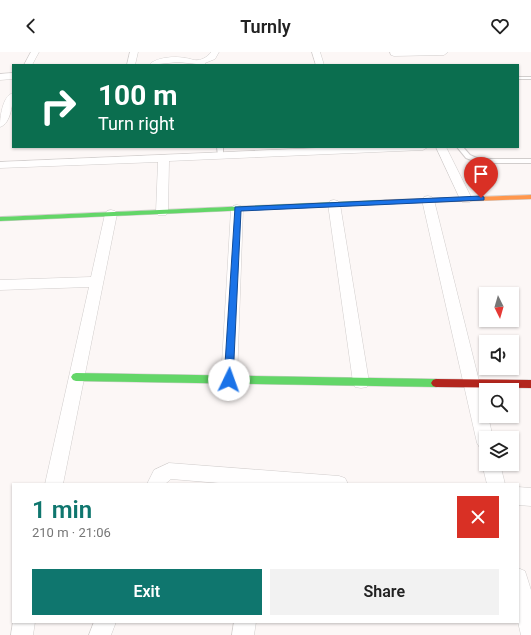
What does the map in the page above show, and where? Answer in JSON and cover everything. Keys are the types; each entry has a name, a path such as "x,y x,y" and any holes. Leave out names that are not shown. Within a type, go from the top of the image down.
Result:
{"street":[{"path":"28,64 34,52"},
{"path":"132,64 134,52"},
{"path":"156,64 166,60 186,60 200,64 212,57 215,52"},
{"path":"316,52 320,64"},
{"path":"395,55 444,52"},
{"path":"0,77 12,76"},
{"path":"0,124 12,98"},
{"path":"106,160 108,148"},
{"path":"0,165 164,158 220,151 384,148"},
{"path":"440,148 466,199"},
{"path":"162,212 164,158"},
{"path":"0,219 428,200 531,197"},
{"path":"428,200 483,431"},
{"path":"334,204 361,382"},
{"path":"229,380 237,209"},
{"path":"54,483 111,214"},
{"path":"0,285 96,282"},
{"path":"76,377 531,384"},
{"path":"156,483 160,476 169,471 266,481 315,483"},
{"path":"493,471 496,483"},
{"path":"519,496 531,497"},
{"path":"519,584 525,622"},
{"path":"22,635 24,623"},
{"path":"100,635 104,623"},
{"path":"243,635 245,623"}],"lane":[{"path":"519,78 531,78"},
{"path":"461,148 466,156 479,161 531,161"}],"traffic: fast":[{"path":"0,219 384,202"},
{"path":"76,377 436,383"}],"traffic: slow":[{"path":"384,202 531,197"}],"traffic: jam":[{"path":"436,383 531,384"}],"route":[{"path":"229,380 237,209 481,198"}]}
